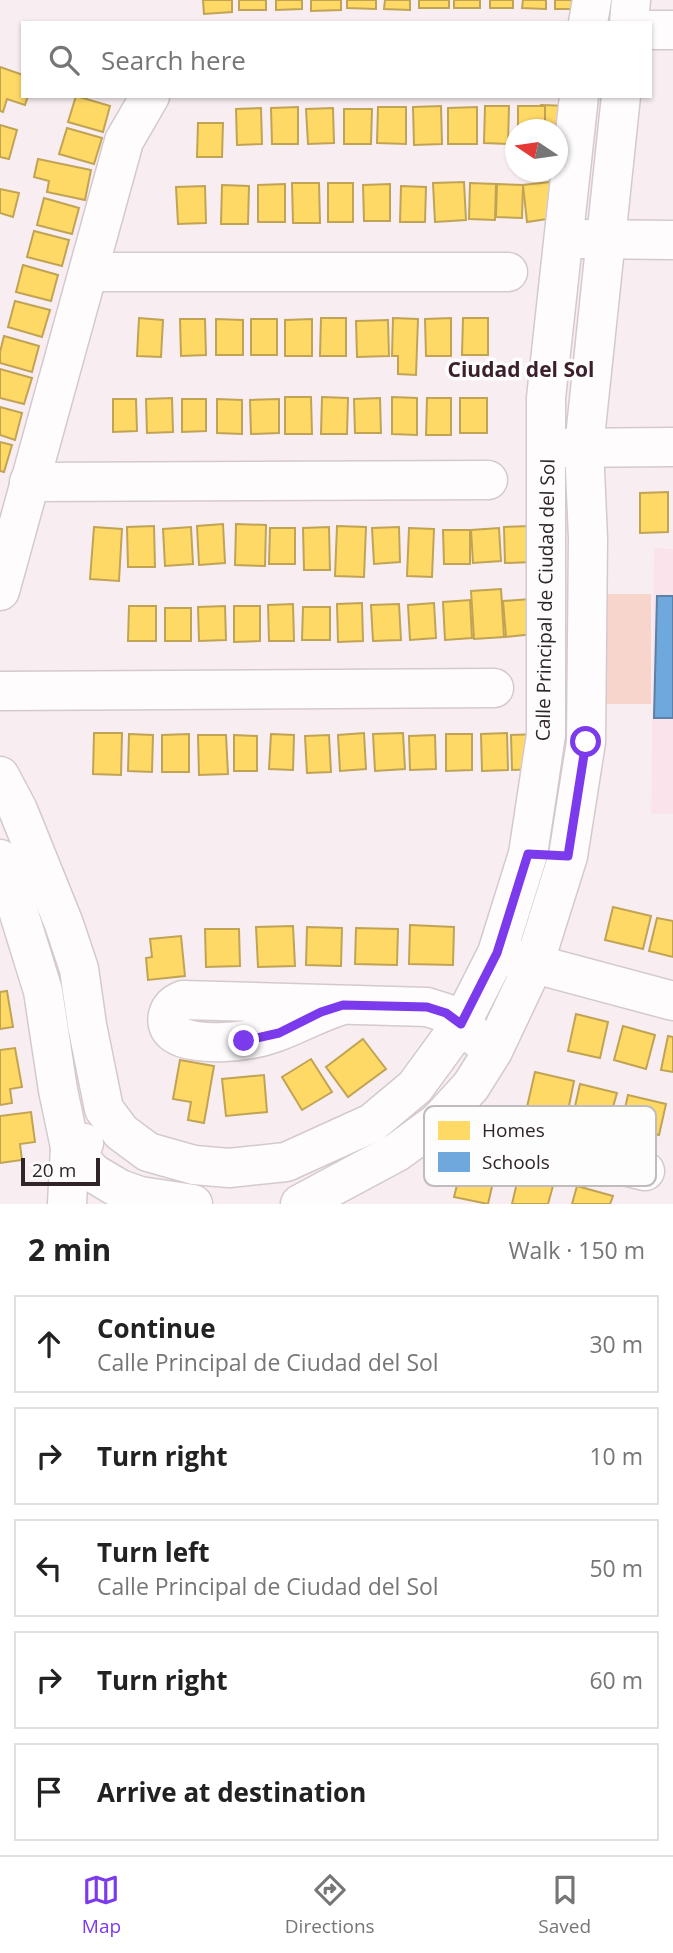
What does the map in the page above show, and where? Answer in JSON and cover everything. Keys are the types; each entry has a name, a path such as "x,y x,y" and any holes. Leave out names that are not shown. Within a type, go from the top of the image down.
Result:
{"street":[{"path":"588,21 592,0"},
{"path":"629,21 631,0"},
{"path":"652,30 673,30"},
{"path":"0,591 124,141 149,98"},
{"name":"Calle Principal de Ciudad del Sol","path":"16,867 79,969 104,1109 121,1132 148,1152 194,1165 229,1168 286,1161 372,1123 415,1087 461,1024 497,953 528,854 546,735 546,398 579,98"},
{"name":"Calle Principal de Ciudad del Sol","path":"453,1106 471,1086 493,1051 534,964 568,856 586,742 588,538 584,447 621,98"},
{"path":"564,239 673,240"},
{"path":"89,272 508,272"},
{"path":"546,448 673,447"},
{"path":"29,482 488,480"},
{"path":"0,691 494,688"},
{"name":"Calle Principal de Ciudad del Sol","path":"0,776 19,810 16,867 43,991 58,1090 70,1147 67,1204"},
{"path":"528,854 568,856"},
{"path":"497,953 673,1001"},
{"path":"343,1005 321,1012 279,1033 244,1041 183,1039 172,1033 167,1020 171,1008 183,1000 427,1007 446,1013 493,1051"},
{"path":"208,1041 243,1003"},
{"path":"121,1132 70,1147 93,1172 120,1189 140,1196 193,1204"},
{"name":"Calle Principal de Ciudad del Sol","path":"300,1204 397,1152 424,1132"},
{"path":"286,1161 292,1204"}],"shaded area":[{"path":"654,548 673,549 673,814 651,814"},
{"path":"607,594 651,594 651,704 606,704"}],"building: Homes":[{"path":"203,0 232,0 232,12 204,14"},
{"path":"239,0 266,0 266,10 239,10"},
{"path":"276,0 302,0 302,9 276,10"},
{"path":"311,0 341,0 341,10 311,11"},
{"path":"347,0 376,0 376,9 347,8"},
{"path":"385,0 410,0 410,10 384,9"},
{"path":"419,0 449,0 449,8 419,8"},
{"path":"454,0 480,0 480,8 454,8"},
{"path":"490,0 513,0 513,8 490,8"},
{"path":"523,0 546,0 546,9 522,8"},
{"path":"555,0 581,0 581,9 555,9"},
{"path":"0,67 21,74 21,98 27,98 25,105 7,99 3,112 0,111"},
{"path":"75,98 110,106 103,132 68,122"},
{"path":"541,105 567,106 562,119 540,119"},
{"path":"441,106 442,144 414,145 413,107"},
{"path":"485,106 509,106 509,119 505,119 505,144 484,143"},
{"path":"518,106 545,106 545,119 518,119"},
{"path":"298,107 298,144 272,144 271,108"},
{"path":"378,107 406,107 406,144 377,143"},
{"path":"477,107 477,144 448,144 448,108"},
{"path":"261,108 262,144 237,145 236,109"},
{"path":"333,108 334,143 308,144 306,109"},
{"path":"344,109 372,109 371,144 344,144"},
{"path":"198,123 223,123 222,157 197,157"},
{"path":"0,125 17,130 9,159 0,157"},
{"path":"67,128 102,138 94,164 59,154"},
{"path":"38,159 91,170 85,200 47,192 49,181 34,177"},
{"path":"464,182 466,220 435,222 433,183"},
{"path":"550,182 554,218 527,222 523,185"},
{"path":"292,183 319,183 320,223 293,223"},
{"path":"328,183 353,183 353,222 328,222"},
{"path":"470,183 496,184 495,220 469,219"},
{"path":"285,184 285,222 258,222 258,185"},
{"path":"390,184 390,221 364,221 363,185"},
{"path":"497,184 523,185 522,218 496,217"},
{"path":"222,185 249,186 248,224 221,224"},
{"path":"205,186 206,223 178,224 176,187"},
{"path":"401,186 426,187 425,222 400,222"},
{"path":"0,189 19,193 13,217 0,213"},
{"path":"44,198 79,208 72,234 37,225"},
{"path":"34,231 69,240 62,266 27,257"},
{"path":"23,265 58,275 51,301 16,292"},
{"path":"15,301 50,310 42,337 8,327"},
{"path":"139,318 163,320 161,357 137,356"},
{"path":"321,318 346,318 346,356 320,356"},
{"path":"393,318 418,319 416,375 398,374 398,356 392,356"},
{"path":"451,318 451,356 426,356 425,319"},
{"path":"463,318 488,318 488,355 462,355"},
{"path":"180,319 205,319 206,355 181,356"},
{"path":"216,319 243,320 243,355 216,355"},
{"path":"251,319 277,319 277,355 251,355"},
{"path":"312,319 312,356 285,356 285,320"},
{"path":"388,320 389,356 357,357 356,321"},
{"path":"4,336 39,346 32,372 0,363"},
{"path":"0,369 32,378 24,404 0,398"},
{"path":"285,397 311,397 312,434 285,434"},
{"path":"322,397 348,398 347,434 321,434"},
{"path":"392,397 417,398 417,435 392,434"},
{"path":"172,398 173,432 147,433 146,399"},
{"path":"380,398 381,433 355,433 354,399"},
{"path":"427,398 451,398 451,435 426,435"},
{"path":"460,398 487,398 487,433 460,433"},
{"path":"113,399 136,399 137,431 113,432"},
{"path":"182,399 206,399 206,431 182,432"},
{"path":"217,399 242,400 242,434 217,433"},
{"path":"279,399 279,433 251,434 250,400"},
{"path":"0,407 22,413 15,440 0,435"},
{"path":"0,442 12,445 4,472 0,471"},
{"path":"668,492 668,532 640,533 640,493"},
{"path":"223,524 225,563 199,565 197,526"},
{"path":"236,524 266,525 265,566 235,565"},
{"path":"154,526 155,567 128,567 127,527"},
{"path":"337,526 366,527 364,577 335,576"},
{"path":"531,526 532,562 505,563 504,527"},
{"path":"94,527 122,529 119,581 90,579"},
{"path":"191,527 193,564 165,566 163,529"},
{"path":"329,527 330,570 304,570 303,528"},
{"path":"399,527 400,562 374,564 372,528"},
{"path":"270,528 295,528 295,564 269,564"},
{"path":"409,528 434,529 432,577 407,576"},
{"path":"499,528 501,561 473,563 471,530"},
{"path":"443,530 470,530 470,564 444,564"},
{"path":"501,589 504,637 474,639 471,591"},
{"path":"530,599 533,634 506,637 503,601"},
{"path":"470,600 472,638 445,640 443,602"},
{"path":"362,603 363,641 338,642 337,604"},
{"path":"434,603 436,638 410,640 408,605"},
{"path":"293,604 294,641 269,641 268,605"},
{"path":"399,604 401,640 373,641 371,605"},
{"path":"129,606 156,606 156,641 128,641"},
{"path":"225,606 226,640 199,641 198,607"},
{"path":"234,606 260,606 260,641 234,642"},
{"path":"303,607 330,607 330,640 302,640"},
{"path":"165,608 191,608 191,641 165,641"},
{"path":"94,733 122,733 121,775 93,774"},
{"path":"364,733 366,769 340,771 338,735"},
{"path":"403,733 405,769 375,771 373,734"},
{"path":"507,733 508,770 482,771 481,734"},
{"path":"129,734 153,735 152,772 128,771"},
{"path":"189,734 189,772 162,772 162,735"},
{"path":"271,734 294,735 293,770 269,769"},
{"path":"446,734 472,734 472,770 446,771"},
{"path":"539,734 541,769 512,770 511,735"},
{"path":"198,735 226,735 228,774 199,775"},
{"path":"234,735 257,736 257,771 234,771"},
{"path":"329,735 331,772 307,773 305,736"},
{"path":"435,735 436,769 410,770 409,736"},
{"path":"613,907 651,916 643,949 605,940"},
{"path":"657,918 673,921 673,957 649,951"},
{"path":"410,925 454,927 453,965 409,964"},
{"path":"293,926 295,966 258,967 256,927"},
{"path":"307,927 342,928 341,966 306,965"},
{"path":"356,928 398,929 397,965 355,964"},
{"path":"205,929 239,929 240,966 206,967"},
{"path":"181,936 185,976 148,980 146,958 152,957 150,939"},
{"path":"7,991 13,1027 0,1029 0,992"},
{"path":"576,1014 608,1022 600,1058 568,1051"},
{"path":"623,1026 655,1035 646,1069 614,1060"},
{"path":"668,1036 673,1037 673,1072 661,1070"},
{"path":"363,1039 386,1069 348,1097 326,1067"},
{"path":"15,1048 22,1087 10,1089 12,1103 0,1105 0,1050"},
{"path":"311,1059 332,1092 302,1110 282,1077"},
{"path":"180,1060 214,1066 204,1123 188,1120 191,1102 173,1099"},
{"path":"535,1072 574,1081 569,1106 527,1106"},
{"path":"264,1075 267,1112 226,1116 222,1079"},
{"path":"580,1084 617,1093 613,1106 575,1106"},
{"path":"628,1095 666,1104 659,1135 656,1134 656,1106 626,1106"},
{"path":"31,1112 35,1142 20,1144 22,1160 0,1163 0,1116"},
{"path":"457,1186 492,1186 488,1204 454,1197"},
{"path":"516,1186 553,1186 548,1204 512,1204"},
{"path":"577,1186 613,1196 610,1204 572,1204"}],"building: Schools":[{"path":"657,596 673,596 673,718 654,718"}],"district":[{"name":"Ciudad del Sol","path":"521,370"}],"route":[{"path":"244,1041 279,1033 298,1022 343,1005 427,1007 446,1013 461,1024 497,953 528,854 568,856 586,742"}]}
